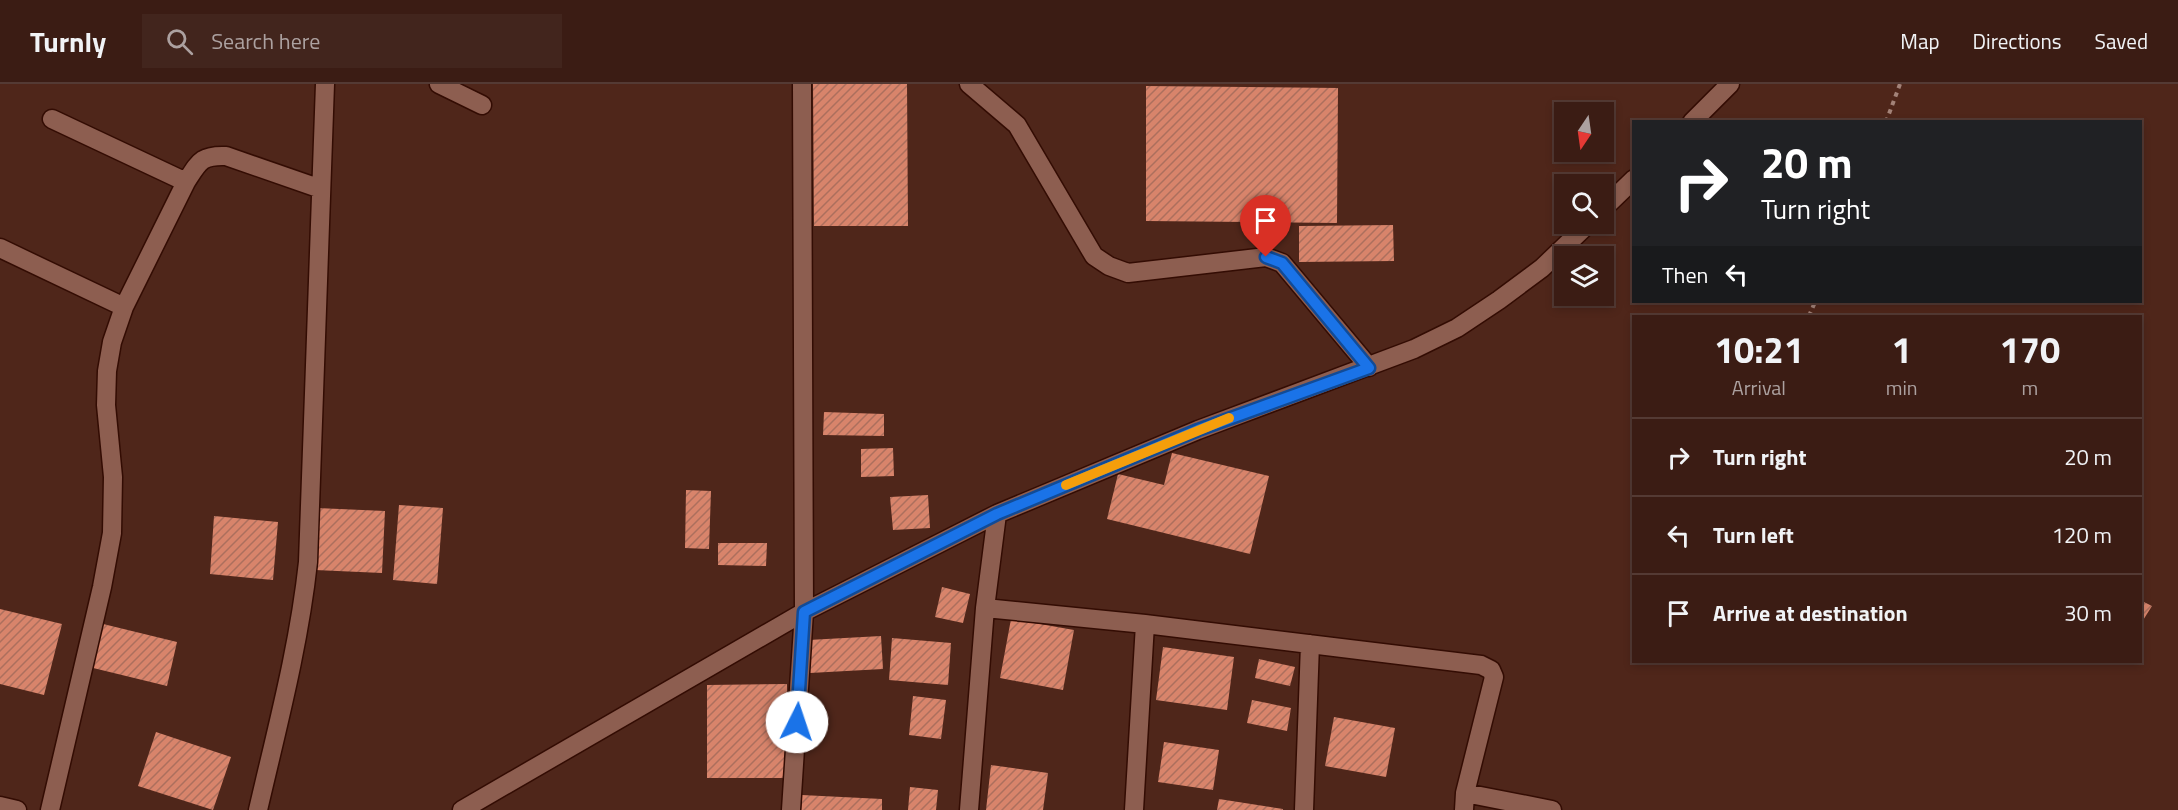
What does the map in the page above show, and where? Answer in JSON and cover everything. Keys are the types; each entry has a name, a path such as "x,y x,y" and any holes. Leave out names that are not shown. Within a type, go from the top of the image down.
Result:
{"street":[{"path":"258,810 296,648 308,562 325,84"},
{"path":"439,84 482,105"},
{"path":"791,810 804,612 802,84"},
{"path":"969,84 1017,125 1095,256 1109,266 1128,273 1266,257 1276,259 1282,263 1369,368"},
{"path":"1694,120 1730,84"},
{"path":"52,119 186,182"},
{"path":"50,810 102,587 112,533 113,477 106,405 107,371 112,342 124,307 186,182 198,164 210,156 226,156 321,189"},
{"path":"1614,198 1632,180"},
{"path":"462,810 804,612 997,514 1198,430 1369,368 1457,328 1542,268 1578,234"},
{"path":"0,248 124,307"},
{"path":"969,810 985,608 997,514"},
{"path":"985,608 1145,624 1481,665 1491,670 1494,677 1465,801 1552,810"},
{"path":"1134,810 1145,624"},
{"path":"1304,810 1310,644"},
{"path":"0,806 17,810"}],"path":[{"path":"1887,120 1900,84"}],"building":[{"path":"813,84 907,84 908,226 814,226"},
{"path":"1146,86 1338,88 1337,223 1146,221"},
{"path":"1393,225 1394,261 1299,262 1299,226"},
{"path":"824,412 884,414 884,436 823,435"},
{"path":"893,448 894,476 861,477 861,449"},
{"path":"1172,453 1269,476 1250,554 1107,519 1118,474 1164,485"},
{"path":"686,490 711,491 709,549 685,548"},
{"path":"928,495 930,528 893,530 890,497"},
{"path":"399,505 443,508 437,584 393,580"},
{"path":"317,508 385,511 382,573 315,570"},
{"path":"214,516 278,522 273,580 210,574"},
{"path":"718,543 767,543 766,566 718,565"},
{"path":"942,587 970,594 963,623 935,617"},
{"path":"2142,601 2152,606 2142,622"},
{"path":"0,609 62,624 44,695 0,684"},
{"path":"1011,619 1074,630 1063,690 1000,678"},
{"path":"95,622 177,642 167,686 85,666"},
{"path":"881,636 883,669 810,673 808,640"},
{"path":"892,638 951,643 948,685 889,680"},
{"path":"1163,647 1234,657 1227,710 1156,700"},
{"path":"1259,659 1295,667 1290,686 1255,678"},
{"path":"787,684 788,778 707,778 707,685"},
{"path":"913,696 946,700 941,739 909,735"},
{"path":"1252,700 1291,708 1287,731 1247,723"},
{"path":"1334,717 1395,728 1386,777 1325,766"},
{"path":"156,732 231,757 213,810 138,786"},
{"path":"1164,742 1219,750 1213,790 1158,782"},
{"path":"991,765 1048,773 1043,810 986,810"},
{"path":"910,787 938,790 936,810 908,810"},
{"path":"802,795 882,799 882,810 801,810"},
{"path":"1219,799 1283,809 1283,810 1217,810"}],"slow traffic":[{"path":"1066,485 1229,418"}],"route":[{"path":"797,722 804,612 997,514 1198,430 1369,368 1282,263 1266,257"}]}
